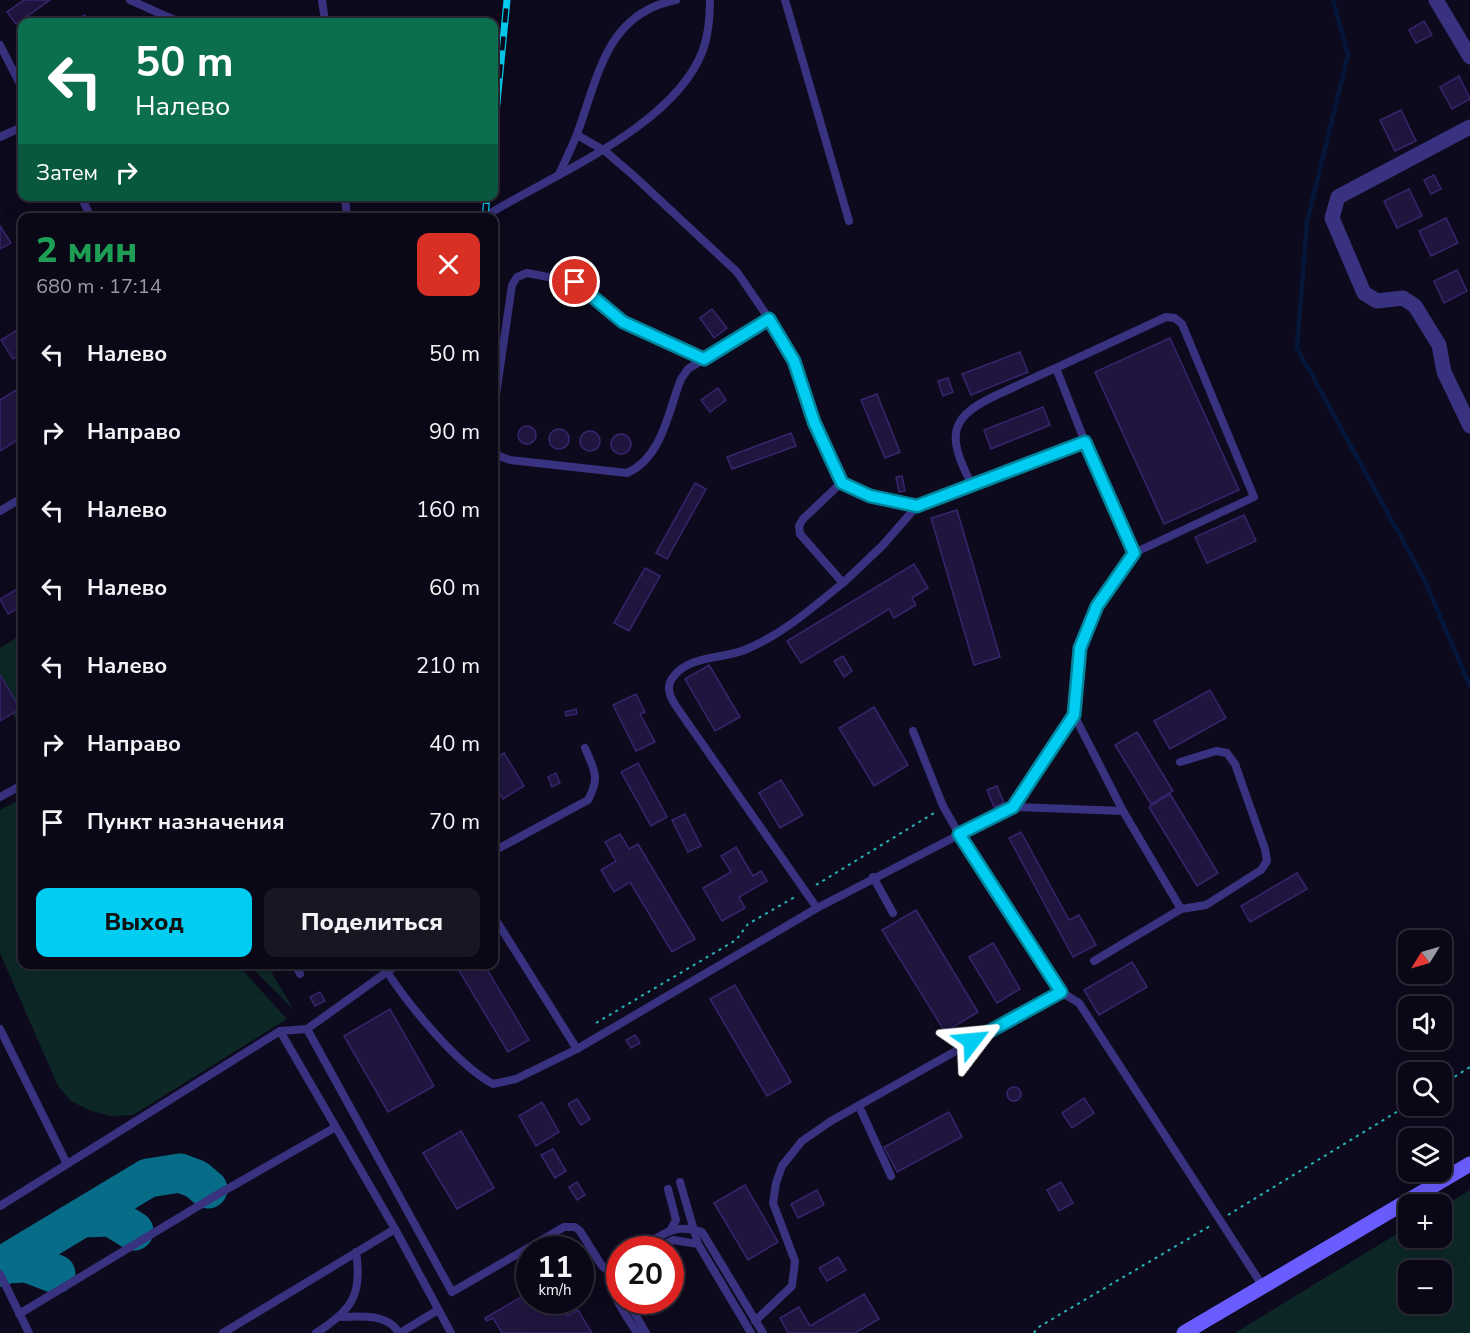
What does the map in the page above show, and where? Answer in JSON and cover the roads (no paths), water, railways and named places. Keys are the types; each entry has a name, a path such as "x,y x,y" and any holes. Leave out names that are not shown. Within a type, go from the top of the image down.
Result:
{"main road":[{"path":"1184,1333 1470,1164"},
{"path":"1203,1333 1214,1315"}],"street":[{"path":"1436,0 1470,57"},
{"path":"1470,127 1338,197 1332,218 1364,293 1377,301 1403,298 1415,306 1439,345 1444,372 1470,426"}],"lane":[{"path":"130,0 170,18"},
{"path":"322,0 324,18"},
{"path":"560,172 577,135 601,62 620,32 643,11 660,3 676,0"},
{"path":"490,213 560,172 605,151 650,116 692,72 703,50 710,26 710,0"},
{"path":"785,0 849,221"},
{"path":"0,45 18,80"},
{"path":"0,137 18,129"},
{"path":"577,135 605,151 737,272 794,361 814,422 842,483 870,496 917,506"},
{"path":"498,381 512,285 518,278 528,273 575,282 623,322 704,359"},
{"path":"971,483 960,461 956,440 958,426 964,413 976,404 1166,317 1175,318 1182,324 1254,497 1134,553 1097,606 1080,648 1074,715 1013,807"},
{"path":"498,455 510,460 627,472 640,467 654,451 681,379 688,369 769,319"},
{"path":"1056,368 1085,442 1134,553"},
{"path":"817,908 678,710 670,697 668,686 672,677 681,668 745,650 782,631 843,583 882,546 917,506 971,483 1085,442"},
{"path":"842,483 798,526 800,534 843,583"},
{"path":"0,511 18,500"},
{"path":"1074,715 1123,811 1181,909"},
{"path":"913,731 943,806 959,834 1061,992 1079,1003 1262,1285"},
{"path":"498,849 588,800 596,786 595,771 585,748"},
{"path":"1094,961 1181,909 1206,905 1261,870 1267,861 1265,849 1235,764 1227,753 1216,751 1180,762"},
{"path":"0,795 18,787"},
{"path":"385,969 455,1055 475,1074 493,1084 516,1079 577,1049 817,908 873,877 1013,807 1123,811"},
{"path":"873,877 893,914"},
{"path":"498,924 577,1049"},
{"path":"298,969 300,974"},
{"path":"0,1206 280,1031 307,1029 383,969"},
{"path":"755,1321 792,1286 795,1261 773,1203 782,1166 802,1141 859,1106 1061,992"},
{"path":"0,1029 67,1164"},
{"path":"307,1029 452,1292 564,1227 575,1227 580,1231 606,1269"},
{"path":"280,1031 451,1333"},
{"path":"859,1106 891,1176"},
{"path":"19,1314 215,1196 334,1128"},
{"path":"680,1182 689,1212 698,1231 763,1333"},
{"path":"667,1236 676,1220 668,1189"},
{"path":"661,1236 672,1229 685,1227 698,1231"},
{"path":"223,1333 394,1229"},
{"path":"698,1231 698,1244 751,1333"},
{"path":"684,1240 698,1244"},
{"path":"316,1333 342,1317 359,1285 356,1252"},
{"path":"0,1274 29,1333"},
{"path":"342,1317 382,1319 394,1325 400,1333 438,1310"},
{"path":"626,1314 637,1333"},
{"path":"635,1314 646,1333"}],"waterway":[{"path":"1333,0 1348,55 1307,222 1297,348 1424,579 1470,686"}],"railway":[{"path":"498,93 507,0"},
{"path":"485,213 487,201"}]}
